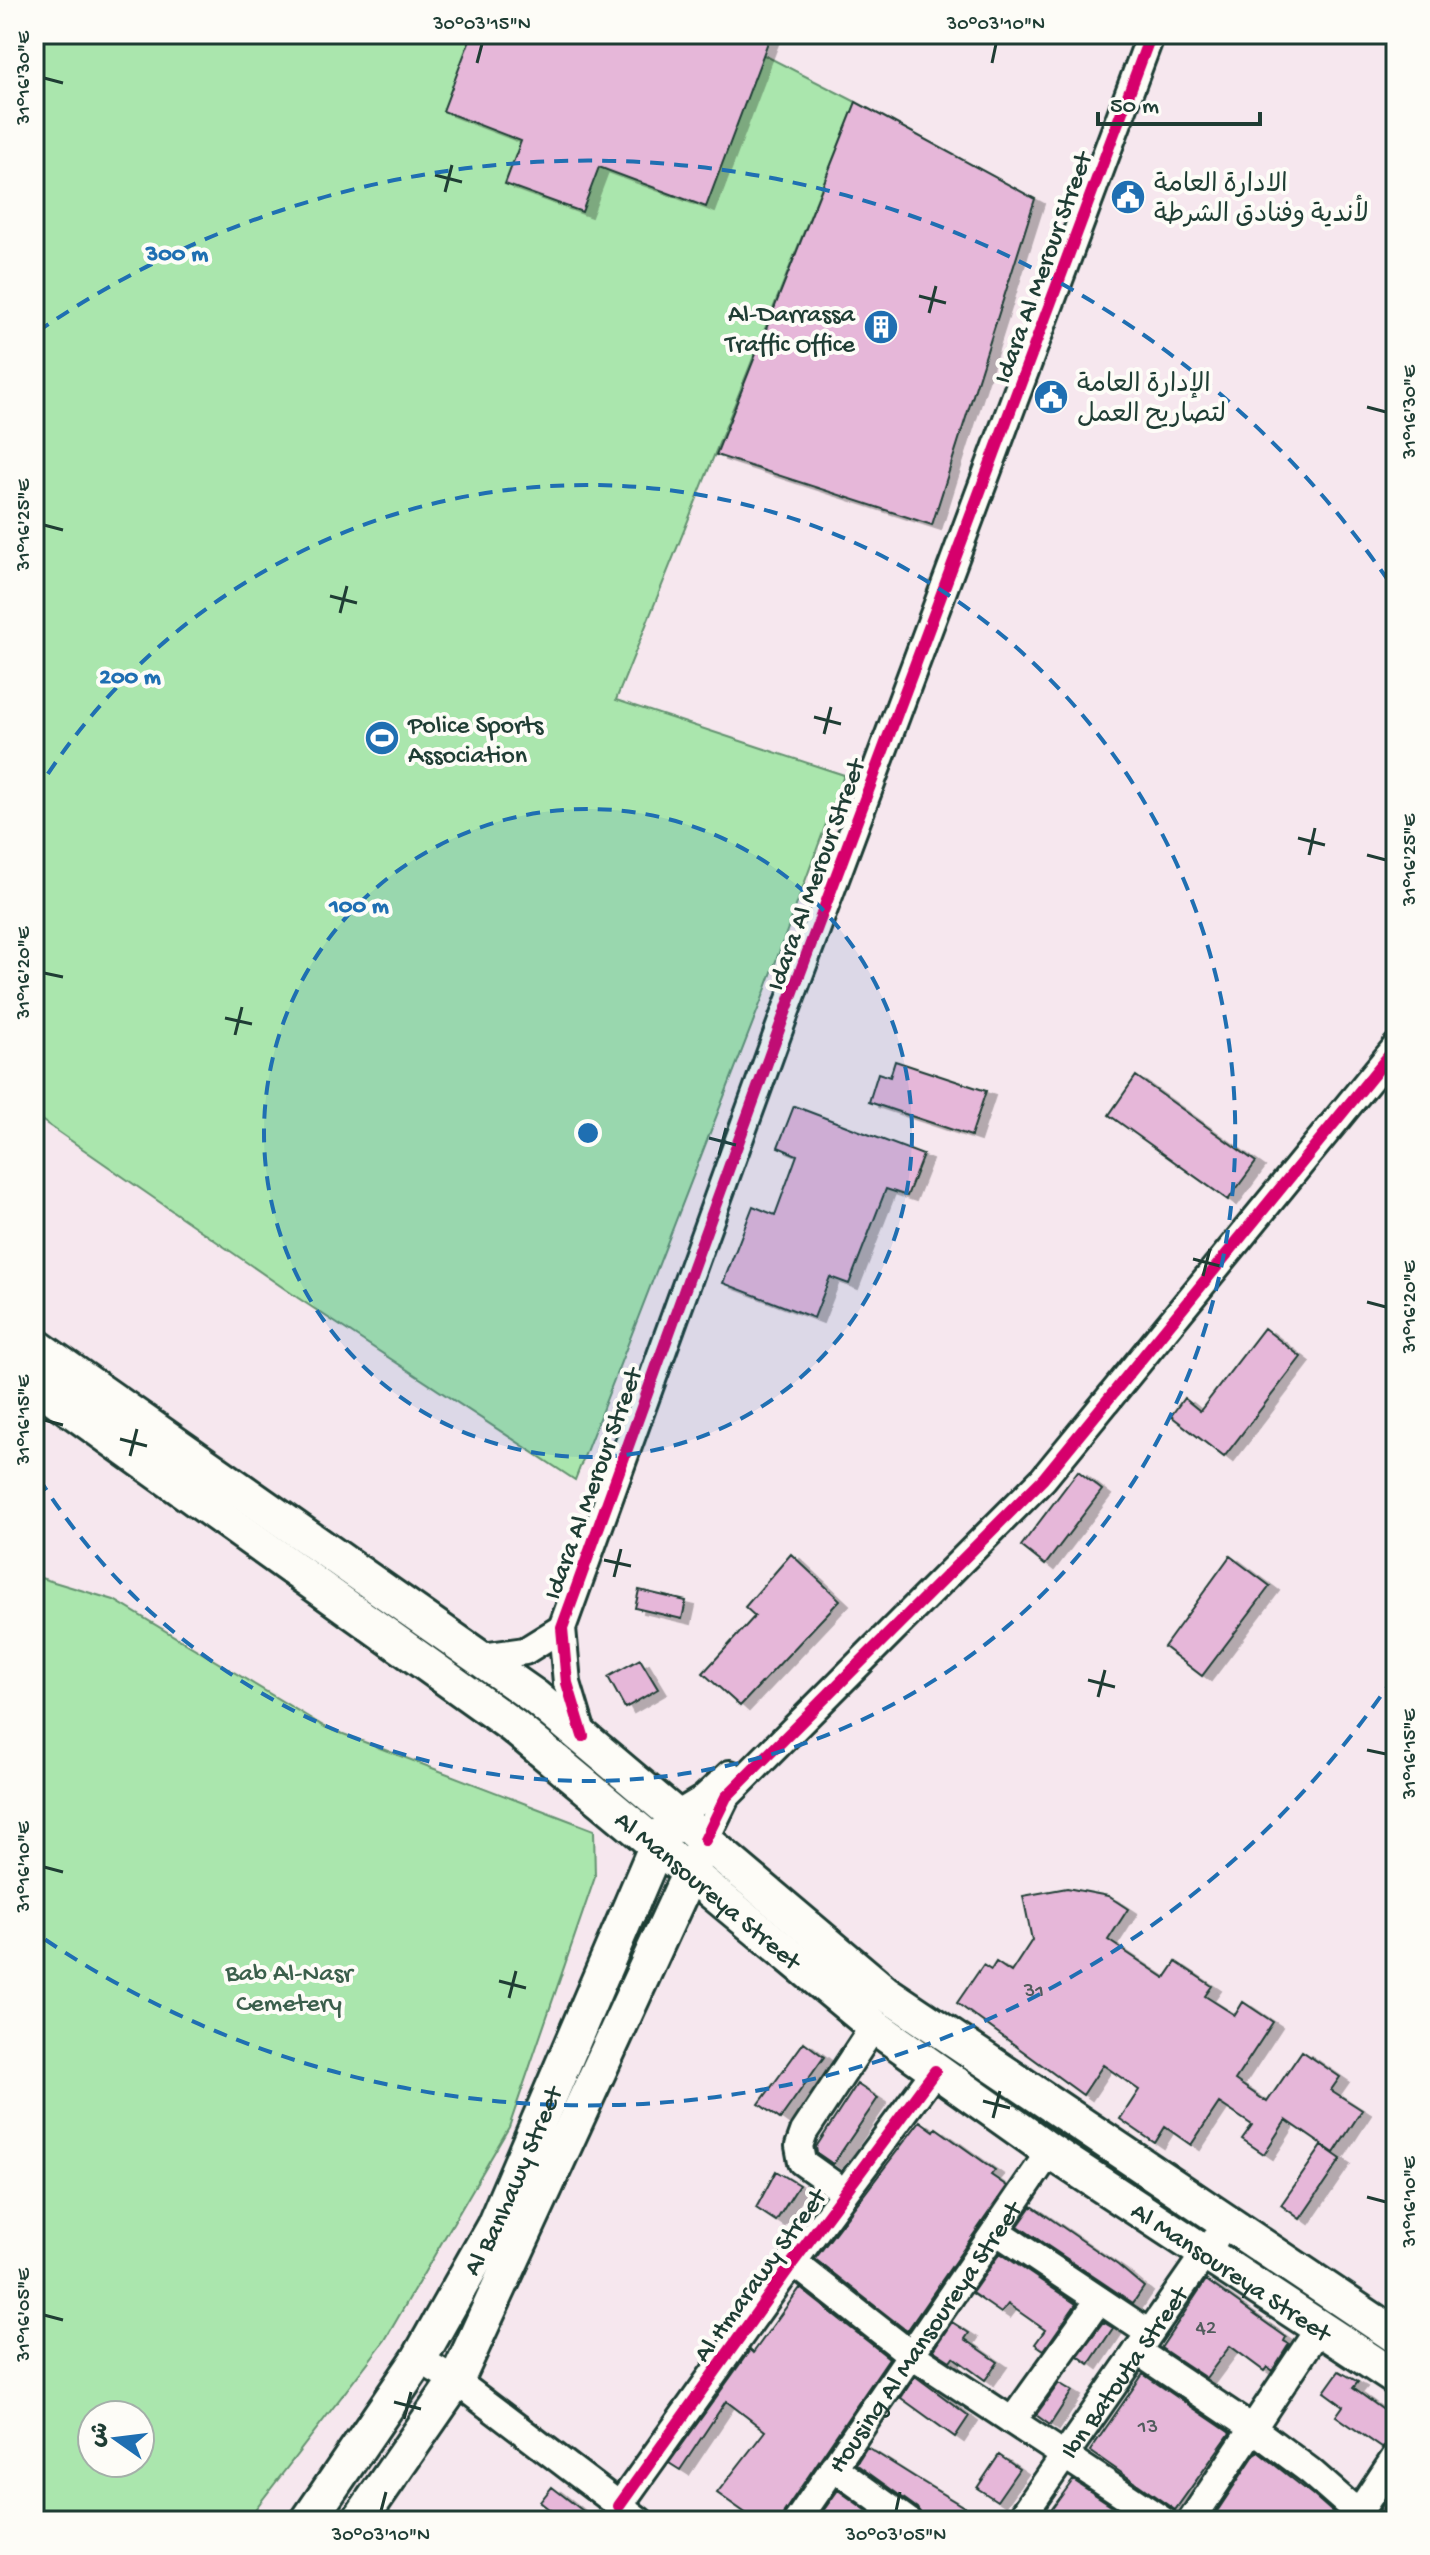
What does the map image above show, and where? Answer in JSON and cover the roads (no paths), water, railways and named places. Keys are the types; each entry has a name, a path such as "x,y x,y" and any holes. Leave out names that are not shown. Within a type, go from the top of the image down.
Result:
{"main road":[{"name":"Al Mansoureya Street","path":"34,1345 172,1463 513,1726 874,2026 1050,2151 1396,2378"},
{"name":"Al Mansoureya Street","path":"34,1383 172,1463 482,1657 583,1736 884,1992 1396,2336"},
{"path":"513,1726 535,1697"},
{"name":"Al Banhawy Street","path":"308,2521 419,2359 494,2226 656,1847 675,1816"},
{"name":"Al Banhawy Street","path":"359,2521 456,2381 705,1840"}],"street":[{"name":"Idara Al Merour Street","path":"583,1736 567,1683 562,1628 791,998 1151,34"},
{"path":"705,1840 726,1797 1036,1486 1396,1047"},
{"path":"675,1816 716,1789 1031,1467 1065,1450"},
{"name":"Idara Al Merour Street","path":"482,1657 525,1651 562,1628"},
{"path":"844,2192 802,2162 799,2146 804,2132 874,2026"},
{"name":"Al Hmarawy Street","path":"629,2513 793,2262 935,2071"},
{"name":"Housing Al Mansoureya Street","path":"797,2521 1050,2151"},
{"name":"Ibn Batouta Street","path":"1019,2521 1226,2223"},
{"path":"996,2231 1099,2300 1143,2342 1310,2471 1359,2519 1396,2456"},
{"path":"793,2262 909,2353 1164,2521"},
{"path":"1012,2421 1099,2300"},
{"path":"1191,2521 1320,2327"},
{"path":"419,2359 456,2381 629,2513"},
{"path":"833,2467 908,2521"}],"place":[{"name":"الادارة العامة لأندية وفنادق الشرطة","path":"1128,197"},
{"name":"Al-Darrassa Traffic Office","path":"881,327"},
{"name":"الإدارة العامة لتصاريح العمل","path":"1051,397"},
{"name":"Police Sports Association","path":"382,738"}],"park label":[{"name":"Bab Al-Nasr Cemetery","path":"289,1986"}]}
